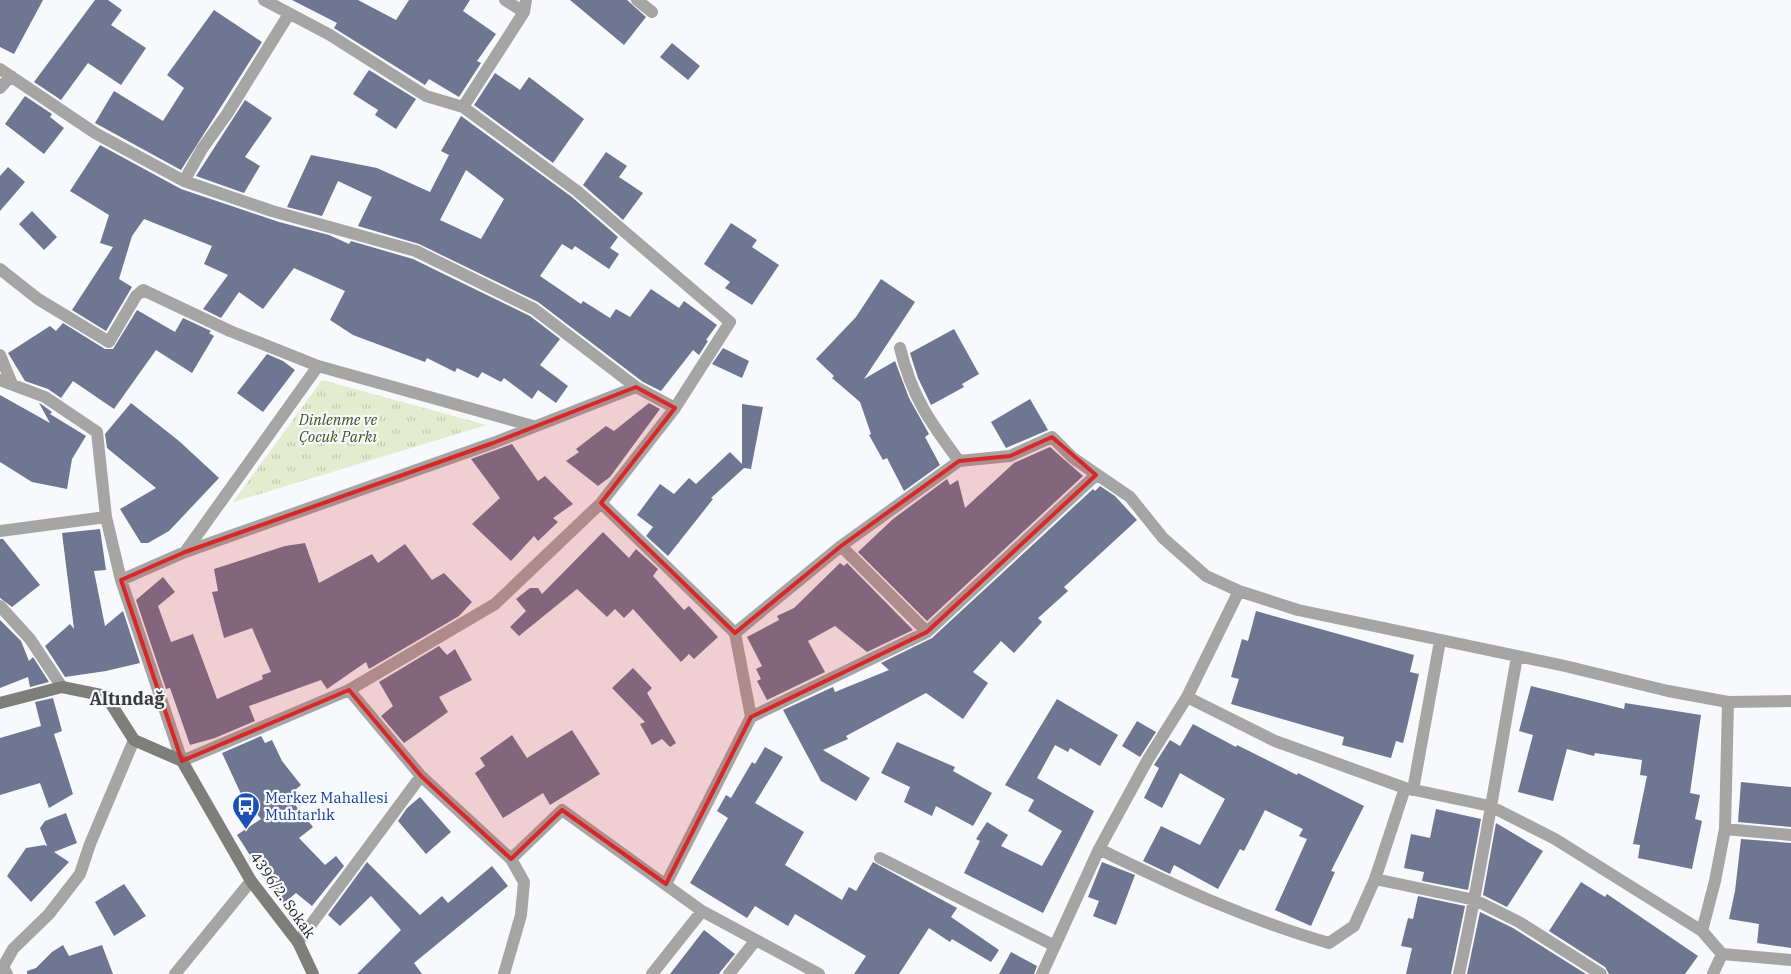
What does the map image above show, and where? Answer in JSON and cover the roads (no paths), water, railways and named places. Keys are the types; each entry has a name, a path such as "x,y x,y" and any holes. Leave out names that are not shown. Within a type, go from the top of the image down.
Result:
{"street":[{"path":"0,703 62,687 106,696 134,740 182,761 349,690 495,604 601,503 675,408 730,322 577,191 463,107 426,96 330,35 264,0"},
{"path":"463,107 525,6 505,0"},
{"path":"637,0 652,12"},
{"path":"184,182 202,149 227,114 289,14"},
{"path":"0,69 95,133 184,182 272,211 416,251 534,310 636,387 675,408"},
{"path":"0,88 11,76"},
{"path":"0,269 38,299 109,342 136,296 143,290 230,331 318,366 533,426"},
{"path":"900,348 906,371 924,413 959,462"},
{"path":"0,355 12,384"},
{"path":"185,552 318,366"},
{"path":"0,380 45,397 97,432 106,517 121,580 182,761"},
{"path":"121,580 185,552 493,443 636,387"},
{"path":"735,633 841,546 959,462 1010,456 1052,436 1073,458 1130,497 1163,538 1206,576 1239,591 1298,610 1440,642 1728,702 1791,701"},
{"path":"666,884 751,717 928,632 1096,475"},
{"path":"601,503 735,633 751,717"},
{"path":"0,531 106,517"},
{"path":"841,546 928,632"},
{"path":"1042,974 1099,849 1147,761 1187,697 1239,591"},
{"path":"0,606 30,639 62,687"},
{"path":"1099,849 1159,879 1274,928 1329,943 1354,926 1375,879 1409,789 1440,642"},
{"path":"1459,974 1476,900 1490,806 1517,657"},
{"path":"349,690 421,776 511,859 524,882 521,915 504,974"},
{"path":"1187,697 1276,741 1409,789 1490,806 1555,838 1702,932 1722,954 1791,960"},
{"path":"1702,932 1715,881 1725,829 1728,702"},
{"path":"3,969 13,949 49,914 80,874 90,844 134,740"},
{"name":"4396/2. Sokak","path":"182,761 251,882 298,942 313,974"},
{"path":"298,942 421,776"},
{"path":"511,859 562,810 702,911 819,974"},
{"path":"1725,829 1791,835"},
{"path":"880,858 1055,946"},
{"path":"1375,879 1476,900 1519,922 1600,974"},
{"path":"175,974 251,882"},
{"path":"652,974 702,911"},
{"path":"729,974 756,940"},
{"path":"1713,974 1722,954"}],"place":[{"name":"Merkez Mahallesi Muhtarlık","path":"246,830"}],"district":[{"name":"Altındağ","path":"127,698"}],"park label":[{"name":"Dinlenme ve Çocuk Parkı","path":"338,428"}]}
